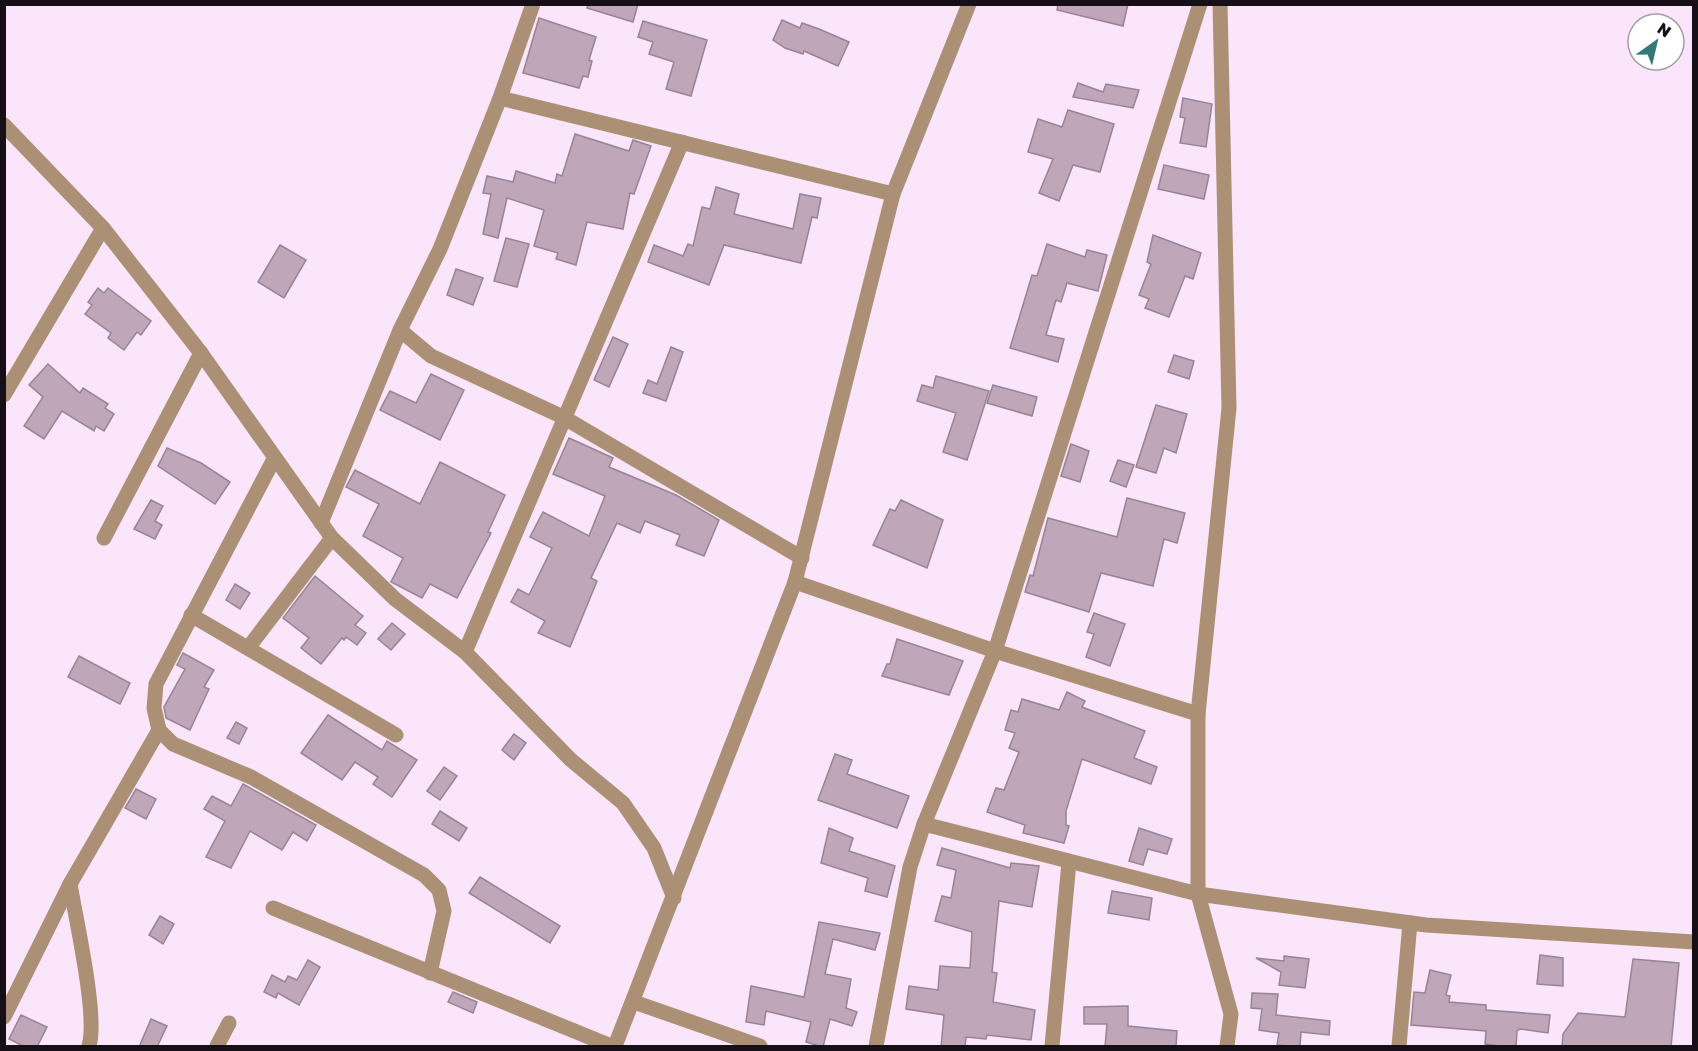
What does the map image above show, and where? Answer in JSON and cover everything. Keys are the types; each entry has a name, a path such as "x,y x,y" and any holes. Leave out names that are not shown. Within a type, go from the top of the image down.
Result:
{"street":[{"path":"321,523 400,330 440,249 500,98 533,4"},
{"path":"273,908 613,1047 634,1002 795,582 893,194 969,4"},
{"path":"876,1047 910,867 924,824 995,651 1200,4"},
{"path":"1220,4 1229,408 1198,714 1198,894 1231,1014 1227,1047"},
{"path":"500,98 893,194"},
{"path":"4,125 103,228 201,353 332,538 395,599 465,652 571,760 623,803 654,848 674,898"},
{"path":"465,652 563,417 682,142"},
{"path":"4,395 103,228"},
{"path":"400,330 430,356 563,417 802,558"},
{"path":"104,538 201,353"},
{"path":"274,459 156,684 154,708 159,730 173,744 252,777 424,875 439,890 444,911 430,973"},
{"path":"248,648 332,538"},
{"path":"795,582 995,651 1198,714"},
{"path":"191,615 396,735"},
{"path":"4,1017 70,884 159,730"},
{"path":"924,824 1198,894 1410,923 1694,942"},
{"path":"1052,1047 1069,862"},
{"path":"70,884 88,998 91,1039 89,1047"},
{"path":"1399,1047 1410,923"},
{"path":"634,1002 760,1047"},
{"path":"217,1047 229,1023"}],"building":[{"path":"588,4 638,4 633,22 587,8"},
{"path":"1058,4 1128,4 1123,26 1057,10"},
{"path":"539,18 596,37 589,60 592,61 588,77 583,76 579,88 523,73"},
{"path":"782,20 800,28 802,23 849,42 838,66 804,51 803,54 785,48 773,40"},
{"path":"643,21 707,40 691,96 666,89 674,62 649,54 653,42 638,37"},
{"path":"1078,83 1103,92 1106,84 1139,90 1133,108 1073,97"},
{"path":"1183,98 1212,104 1206,147 1180,143 1185,118 1180,117"},
{"path":"1068,110 1114,124 1100,172 1073,165 1059,201 1039,193 1053,159 1028,152 1038,119 1062,127"},
{"path":"575,134 629,151 633,140 651,146 634,194 630,193 623,229 587,222 576,265 556,259 558,253 534,246 544,210 507,198 498,238 483,234 491,194 483,193 487,176 513,182 516,171 555,183 557,174 562,176"},
{"path":"1164,165 1209,175 1204,199 1158,189"},
{"path":"716,187 739,194 734,214 793,229 800,194 821,198 817,218 812,217 801,263 724,245 709,285 648,262 654,245 683,256 688,244 693,246 702,207 710,209"},
{"path":"1153,235 1201,253 1193,279 1185,276 1169,317 1145,308 1149,299 1139,295 1151,264 1147,262"},
{"path":"506,238 529,244 517,287 494,281"},
{"path":"1047,244 1085,257 1087,250 1107,255 1098,291 1067,283 1061,302 1056,300 1046,335 1064,339 1058,362 1010,348 1032,275 1037,276"},
{"path":"280,245 306,260 284,298 258,282"},
{"path":"456,269 483,278 473,305 447,295"},
{"path":"98,288 104,293 108,288 151,321 141,335 137,332 124,350 108,338 111,333 85,314 92,305 88,302"},
{"path":"613,337 628,344 609,387 594,380"},
{"path":"671,347 683,352 666,401 643,393 648,380 657,384"},
{"path":"1174,355 1194,361 1189,379 1168,372"},
{"path":"48,364 80,393 83,388 108,404 105,408 114,414 104,431 96,426 94,431 62,411 44,439 24,426 43,397 29,385"},
{"path":"431,374 464,390 440,440 380,410 390,391 416,403"},
{"path":"936,376 989,391 967,460 943,452 956,413 917,401 922,385 933,388"},
{"path":"993,385 1037,397 1032,416 987,403"},
{"path":"1156,405 1187,414 1176,453 1164,448 1156,473 1136,467"},
{"path":"569,438 613,458 609,467 676,495 719,520 704,556 676,545 680,535 645,521 640,533 617,523 591,578 597,581 570,647 538,633 545,621 511,602 518,589 529,595 552,548 530,537 543,512 589,536 605,496 553,474"},
{"path":"1071,444 1089,451 1080,482 1061,476"},
{"path":"167,448 201,463 230,482 215,504 158,466"},
{"path":"1118,460 1134,465 1126,487 1110,481"},
{"path":"440,462 505,495 488,532 491,533 457,598 430,584 422,598 391,582 403,558 363,536 379,504 346,487 355,470 420,504"},
{"path":"1127,498 1185,513 1177,543 1164,539 1153,586 1101,573 1089,612 1025,592 1030,575 1033,576 1048,518 1117,537"},
{"path":"151,500 163,506 155,521 162,525 155,539 134,529"},
{"path":"901,500 943,520 927,568 873,545 890,509 895,511"},
{"path":"315,576 363,616 355,625 366,633 357,645 346,637 344,640 342,638 321,664 301,648 309,638 283,618"},
{"path":"235,584 250,593 240,609 226,600"},
{"path":"1094,613 1125,624 1110,666 1086,657 1094,634 1087,632"},
{"path":"392,623 405,634 391,650 378,639"},
{"path":"897,639 963,661 949,695 882,676 887,664 890,664"},
{"path":"183,653 214,670 204,687 209,689 190,730 166,718 164,707 185,669 177,665"},
{"path":"79,656 130,683 120,704 68,677"},
{"path":"1067,692 1085,701 1082,707 1145,731 1134,758 1157,767 1151,784 1082,759 1066,811 1066,825 1069,826 1064,843 1023,833 1025,825 987,812 996,788 1004,790 1019,752 1009,748 1015,733 1005,730 1011,710 1018,712 1022,699 1059,710"},
{"path":"328,715 382,750 387,741 417,760 392,797 373,784 378,777 355,762 342,780 301,753"},
{"path":"236,722 247,728 239,744 227,738"},
{"path":"514,734 526,743 514,760 502,750"},
{"path":"835,754 852,760 847,774 909,796 897,828 818,800"},
{"path":"444,767 457,776 440,800 427,791"},
{"path":"243,784 316,825 307,841 293,832 282,850 250,831 231,868 206,857 225,821 204,809 212,796 231,806"},
{"path":"136,789 156,799 146,819 125,808"},
{"path":"440,811 467,828 459,841 432,824"},
{"path":"829,828 853,838 849,851 895,866 887,897 865,891 868,878 821,863"},
{"path":"1139,828 1172,839 1167,854 1148,849 1143,865 1129,861"},
{"path":"942,848 1010,868 1011,863 1039,866 1032,907 999,901 992,972 997,973 993,1002 1035,1010 1031,1040 987,1035 986,1039 966,1037 965,1047 941,1047 944,1015 906,1009 909,986 938,990 940,966 970,968 972,932 935,921 942,896 951,898 956,870 937,865"},
{"path":"480,877 560,926 550,943 469,893"},
{"path":"1112,891 1152,898 1149,920 1108,913"},
{"path":"160,916 174,924 163,944 149,935"},
{"path":"819,922 880,933 875,950 833,939 825,974 851,979 846,1008 857,1012 852,1026 830,1019 823,1047 806,1042 811,1022 766,1011 764,1025 746,1022 751,986 804,997"},
{"path":"1540,955 1563,958 1563,986 1537,984"},
{"path":"1284,956 1309,959 1305,988 1279,985 1281,972 1256,958 1284,961"},
{"path":"1633,959 1679,963 1671,1047 1562,1047 1563,1034 1578,1013 1625,1017"},
{"path":"308,960 320,967 299,1005 278,993 276,998 264,992 272,975 285,982 288,976 297,980"},
{"path":"1430,970 1451,975 1446,995 1450,996 1449,1002 1486,1005 1486,1010 1550,1015 1548,1033 1520,1029 1517,1031 1516,1047 1506,1047 1485,1044 1486,1031 1411,1025 1414,992 1425,993"},
{"path":"453,992 477,1002 473,1013 448,1002"},
{"path":"1252,993 1278,994 1276,1015 1330,1021 1329,1035 1301,1032 1300,1047 1277,1045 1279,1033 1259,1030 1262,1009 1251,1008"},
{"path":"1128,1006 1128,1026 1177,1031 1176,1047 1105,1047 1107,1024 1084,1024 1084,1007"},
{"path":"21,1015 47,1027 37,1047 25,1047 9,1039"},
{"path":"151,1019 167,1026 157,1047 139,1047"}]}
